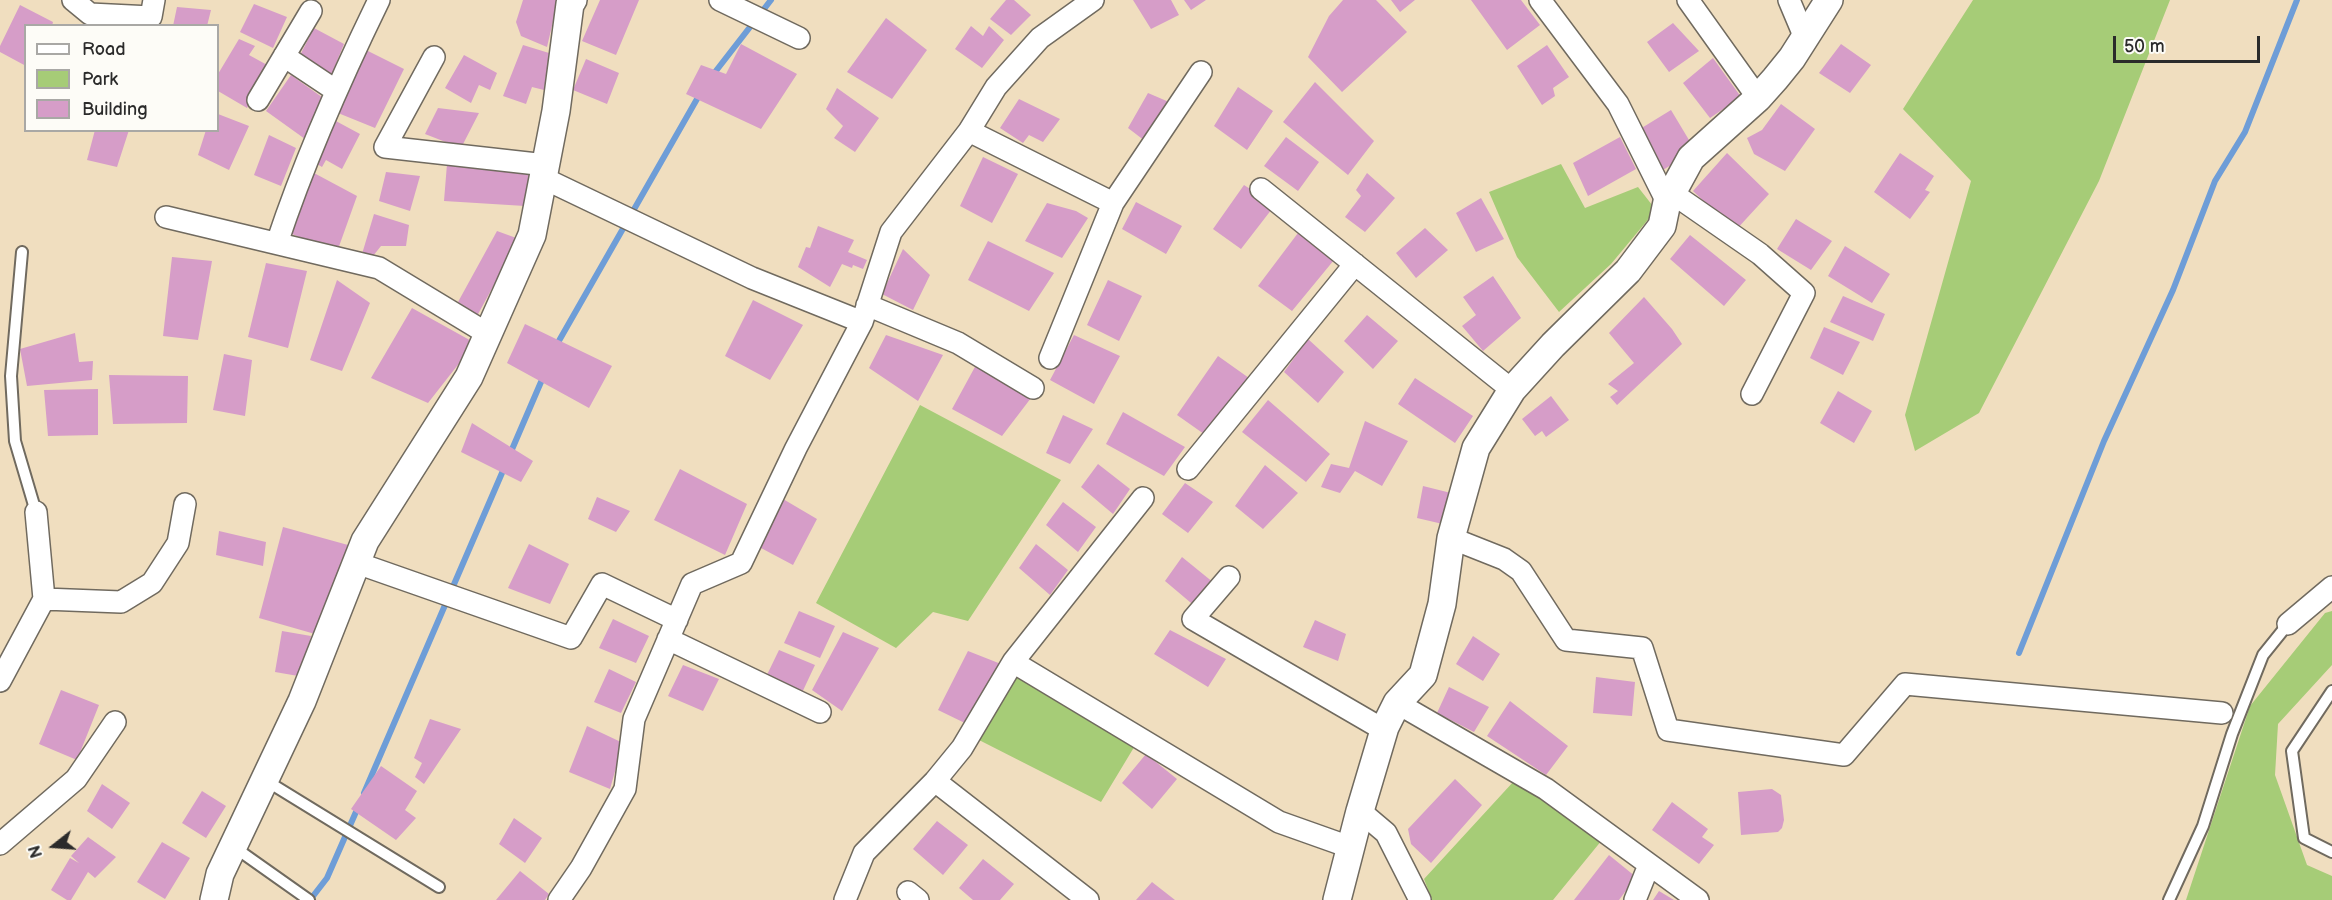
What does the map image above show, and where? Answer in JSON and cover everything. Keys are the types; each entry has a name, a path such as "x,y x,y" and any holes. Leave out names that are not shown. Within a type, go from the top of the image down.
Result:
{"street":[{"path":"73,0 90,14 151,17 154,0"},
{"path":"277,243 295,190 335,90 379,0"},
{"path":"214,900 220,874 302,701 365,541 469,377 532,235 556,111 570,4 573,0"},
{"path":"720,0 799,38"},
{"path":"559,900 581,868 625,789 634,719 692,584 741,563 864,314 891,232 969,131 996,87 1040,38 1093,0"},
{"path":"1540,0 1618,104 1670,198 1760,254 1804,293 1752,394"},
{"path":"1688,0 1758,98"},
{"path":"1789,0 1805,38"},
{"path":"1337,900 1384,730 1397,703 1424,675 1442,604 1451,538 1476,448 1512,390 1553,345 1628,271 1662,226 1670,198 1691,158 1758,98 1792,58 1829,0"},
{"path":"258,100 315,4"},
{"path":"284,56 335,90"},
{"path":"434,57 385,147 545,171 752,278 958,343 1033,388"},
{"path":"1050,358 1113,203 1202,72"},
{"path":"969,131 1113,203"},
{"path":"1262,189 1512,390"},
{"path":"166,217 379,268 488,334"},
{"path":"1188,469 1355,264"},
{"path":"845,900 864,853 936,781 962,748 1012,662 1143,498"},
{"path":"44,599 121,602 152,583 178,543 185,504"},
{"path":"0,681 44,599 36,512"},
{"path":"1451,538 1504,559 1521,571 1566,640 1642,648 1668,730 1844,755 1905,684 2222,713"},
{"path":"357,562 571,638 602,584 673,629 820,712"},
{"path":"1229,577 1193,619 1384,730"},
{"path":"2288,624 2332,587"},
{"path":"1012,662 1279,822 1341,844 1353,843"},
{"path":"1397,703 1546,789 1698,900"},
{"path":"0,844 76,779 115,722"},
{"path":"936,781 1088,900"},
{"path":"1360,811 1386,833 1420,900"},
{"path":"1635,900 1649,865"}],"lane":[{"path":"22,252 11,375 15,441 36,512"},
{"path":"2169,900 2203,826 2232,734 2263,655 2288,624"},
{"path":"2332,691 2292,751 2304,838 2332,852"},
{"path":"265,780 439,887"},
{"path":"233,847 309,900"}],"green space":[{"path":"1973,0 2170,0 2099,181 1979,413 1915,451 1905,415 1971,181 1903,109"},
{"path":"1561,164 1585,208 1638,187 1656,210 1611,264 1559,312 1517,257 1489,192"},
{"path":"920,405 1061,480 968,621 933,612 896,648 816,603"},
{"path":"2332,611 2332,665 2278,724 2275,775 2307,865 2332,876 2332,900 2186,900 2250,706 2325,613"},
{"path":"1016,673 1136,744 1101,802 979,740"},
{"path":"1514,781 1602,840 1553,900 1432,900 1424,879"}],"building":[{"path":"523,0 558,0 547,47 521,36 516,22"},
{"path":"600,0 639,0 616,55 582,41"},
{"path":"1006,0 1014,0 1031,15 1011,35 990,19"},
{"path":"1133,0 1171,0 1179,15 1151,29"},
{"path":"1184,0 1206,0 1191,10"},
{"path":"1343,0 1376,0 1407,32 1342,92 1308,57 1329,16"},
{"path":"1391,0 1415,0 1400,12"},
{"path":"1471,0 1521,0 1540,25 1507,50"},
{"path":"254,4 287,17 273,48 240,32"},
{"path":"20,5 53,22 52,24 24,24 24,65 0,52 0,46"},
{"path":"177,7 211,10 208,24 173,24"},
{"path":"886,18 927,50 892,99 847,72"},
{"path":"1673,23 1699,51 1669,72 1647,42"},
{"path":"971,26 983,36 989,26 1004,40 982,68 955,49"},
{"path":"314,28 344,44 331,76 298,59"},
{"path":"239,39 255,46 249,55 269,66 247,108 219,92 219,72"},
{"path":"741,44 797,74 761,129 686,94 701,65 726,74"},
{"path":"1841,44 1871,65 1850,93 1819,73"},
{"path":"523,45 549,53 544,90 532,87 526,104 503,96"},
{"path":"1547,45 1569,77 1553,88 1555,96 1542,105 1517,66"},
{"path":"364,49 404,69 375,128 338,113"},
{"path":"464,55 497,73 490,90 479,85 471,103 445,88"},
{"path":"1713,58 1741,97 1710,118 1683,83"},
{"path":"586,59 619,73 607,104 573,90"},
{"path":"291,75 326,100 305,139 266,111"},
{"path":"1315,82 1374,141 1348,175 1283,122"},
{"path":"1238,87 1273,111 1247,150 1214,126"},
{"path":"837,88 879,118 855,152 834,138 843,126 826,109"},
{"path":"1148,93 1169,102 1145,141 1128,128"},
{"path":"1019,99 1060,119 1043,142 1029,135 1023,143 1000,128"},
{"path":"1781,104 1815,129 1785,171 1754,154 1747,138 1762,130"},
{"path":"438,108 479,113 461,148 425,134"},
{"path":"1671,110 1695,150 1663,170 1640,129"},
{"path":"219,114 249,126 229,170 198,155 205,132 219,132"},
{"path":"334,120 360,134 342,169 326,160 322,167 312,161"},
{"path":"94,132 128,132 117,167 87,160"},
{"path":"269,135 296,148 281,186 254,175"},
{"path":"1286,137 1319,162 1298,191 1264,166"},
{"path":"1620,137 1636,169 1588,196 1573,163"},
{"path":"1727,153 1769,194 1735,231 1693,191"},
{"path":"1900,153 1934,176 1925,190 1930,192 1910,219 1874,192"},
{"path":"983,157 1018,174 992,223 960,206"},
{"path":"447,164 532,170 525,206 444,201"},
{"path":"386,172 420,176 410,211 379,201"},
{"path":"314,173 357,196 337,252 292,234"},
{"path":"1367,173 1395,198 1365,232 1345,217 1361,196 1356,190"},
{"path":"1244,185 1275,205 1241,249 1213,229"},
{"path":"1481,198 1504,239 1476,252 1456,213"},
{"path":"1136,202 1182,226 1166,254 1122,229"},
{"path":"1047,203 1076,211 1088,218 1062,258 1025,241"},
{"path":"374,214 409,225 406,246 381,246 373,256 362,254"},
{"path":"1796,219 1832,241 1811,270 1777,249"},
{"path":"818,226 854,240 848,252 867,260 863,269 842,264 830,287 798,267 806,247 810,248"},
{"path":"1425,228 1448,250 1416,278 1396,253"},
{"path":"497,231 519,239 477,316 458,302"},
{"path":"1298,233 1334,260 1292,311 1258,286"},
{"path":"1690,235 1746,280 1724,306 1670,259"},
{"path":"988,241 1054,273 1029,311 968,280"},
{"path":"1845,246 1890,274 1872,303 1828,276"},
{"path":"903,249 930,275 913,310 882,294"},
{"path":"172,257 212,261 198,340 163,336"},
{"path":"266,263 307,271 288,348 248,337"},
{"path":"1493,276 1521,318 1483,351 1462,326 1476,315 1463,297"},
{"path":"337,280 370,303 342,371 310,360"},
{"path":"1108,280 1142,296 1119,341 1087,325"},
{"path":"1843,296 1885,314 1873,341 1830,322"},
{"path":"1644,297 1682,344 1617,405 1610,397 1618,391 1608,384 1634,363 1609,333"},
{"path":"753,300 803,325 770,380 725,356"},
{"path":"412,308 475,343 428,403 371,378"},
{"path":"1367,315 1398,341 1373,369 1344,341"},
{"path":"525,324 612,366 589,408 507,363"},
{"path":"1824,327 1860,342 1843,375 1810,358"},
{"path":"75,333 79,362 93,361 92,380 27,386 20,349"},
{"path":"886,335 943,355 918,401 869,368"},
{"path":"1074,335 1120,356 1094,404 1050,380"},
{"path":"1308,339 1344,372 1318,403 1284,372"},
{"path":"224,354 252,360 245,416 213,410"},
{"path":"1218,356 1249,378 1204,434 1177,415"},
{"path":"976,365 1031,398 1002,436 952,409"},
{"path":"109,375 188,376 187,423 113,424"},
{"path":"1415,378 1473,416 1455,443 1398,404"},
{"path":"98,389 98,435 48,436 44,390"},
{"path":"1838,391 1872,411 1854,443 1820,423"},
{"path":"1551,396 1569,420 1546,437 1542,431 1535,436 1522,419"},
{"path":"1268,400 1330,454 1306,482 1242,432"},
{"path":"1123,412 1185,447 1164,476 1106,444"},
{"path":"1063,415 1093,429 1070,464 1046,453"},
{"path":"1365,421 1408,441 1382,486 1355,471 1340,493 1321,487 1331,464 1349,468"},
{"path":"472,423 533,461 521,482 461,452"},
{"path":"1098,464 1130,489 1113,514 1081,487"},
{"path":"1265,465 1298,493 1263,529 1235,506"},
{"path":"680,469 747,504 725,555 654,520"},
{"path":"1185,483 1213,502 1188,533 1162,514"},
{"path":"1423,486 1455,494 1447,525 1417,518"},
{"path":"597,497 630,511 616,532 588,519"},
{"path":"783,499 817,519 793,565 761,548"},
{"path":"1063,502 1096,527 1078,552 1046,525"},
{"path":"283,527 348,545 322,636 259,618"},
{"path":"219,531 266,542 263,566 216,555"},
{"path":"529,544 569,564 550,604 508,588"},
{"path":"1036,544 1068,570 1050,595 1019,568"},
{"path":"1182,557 1214,583 1197,608 1165,581"},
{"path":"799,611 835,626 820,658 784,643"},
{"path":"613,619 649,636 636,663 599,648"},
{"path":"1315,620 1346,634 1338,661 1303,647"},
{"path":"1170,630 1226,659 1208,687 1154,654"},
{"path":"282,631 311,636 304,677 275,672"},
{"path":"843,632 879,648 842,711 812,690"},
{"path":"1473,636 1500,654 1483,681 1456,664"},
{"path":"779,650 815,665 800,697 764,681"},
{"path":"968,651 1001,664 971,726 938,710"},
{"path":"683,665 719,679 703,711 668,696"},
{"path":"609,669 636,682 621,713 594,702"},
{"path":"1596,677 1635,682 1632,716 1593,713"},
{"path":"1449,687 1489,707 1474,732 1437,713"},
{"path":"61,690 99,705 77,760 39,744"},
{"path":"1510,701 1568,746 1546,775 1487,736"},
{"path":"430,719 461,729 424,784 415,777 422,763 414,758"},
{"path":"587,726 623,743 610,789 569,772"},
{"path":"1146,754 1177,779 1152,809 1122,783"},
{"path":"381,766 417,791 405,810 416,818 396,840 351,809"},
{"path":"1455,779 1482,805 1431,863 1411,844 1408,829"},
{"path":"102,784 130,803 112,829 87,811"},
{"path":"1772,789 1781,795 1784,820 1782,828 1778,832 1741,835 1738,792"},
{"path":"202,791 226,806 206,838 182,823"},
{"path":"1672,802 1708,829 1702,837 1714,845 1699,864 1652,830"},
{"path":"514,818 542,838 525,863 499,844"},
{"path":"937,821 968,845 943,875 913,849"},
{"path":"88,837 116,857 95,878 88,872 71,900 67,900 51,890 70,858 79,863 71,856"},
{"path":"162,842 190,858 165,899 137,882"},
{"path":"1609,855 1636,877 1619,900 1574,900"},
{"path":"983,859 1014,884 1000,900 973,900 959,888"},
{"path":"520,871 549,894 545,900 496,900"},
{"path":"1152,882 1175,900 1136,900"},
{"path":"1659,891 1674,900 1653,900"}],"waterway":[{"path":"712,76 771,0"},
{"path":"2019,653 2104,441 2173,290 2215,181 2245,132 2297,0"},
{"path":"556,346 701,92"},
{"path":"510,454 544,375"},
{"path":"364,793 505,466"},
{"path":"310,900 327,878 359,805"}]}
